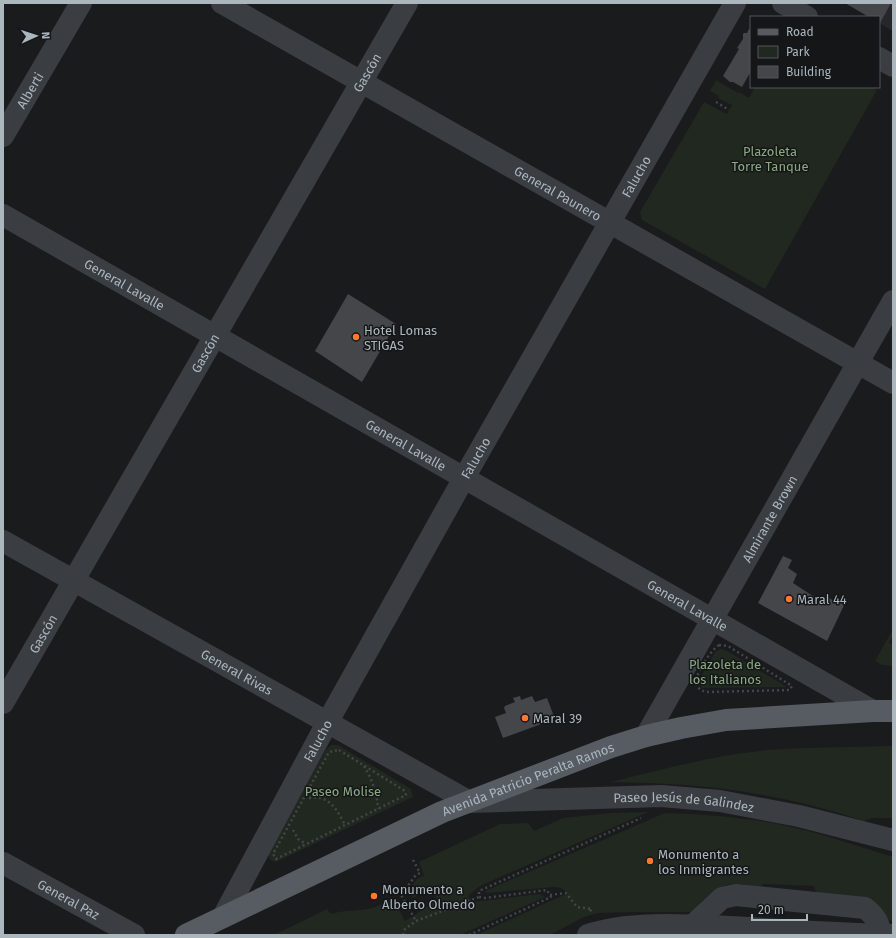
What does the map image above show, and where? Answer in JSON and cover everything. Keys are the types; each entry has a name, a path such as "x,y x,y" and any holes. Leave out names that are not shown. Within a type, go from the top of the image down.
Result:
{"main road":[{"name":"Avenida Patricio Peralta Ramos","path":"186,935 442,812 577,760 646,736 726,720 887,711"}],"street":[{"name":"Alberti","path":"3,136 81,3"},
{"name":"General Paunero","path":"222,3 893,383"},
{"name":"Gascón","path":"3,703 407,3"},
{"name":"Falucho","path":"223,917 327,723 464,478 735,3"},
{"path":"783,3 805,16"},
{"path":"880,59 893,66"},
{"name":"General Lavalle","path":"3,215 713,620 887,711"},
{"name":"Almirante Brown","path":"646,736 893,301"},
{"name":"General Rivas","path":"3,541 470,802"},
{"name":"Paseo Jesús de Galindez","path":"470,802 661,796 712,800 799,816 893,840"},
{"name":"General Paz","path":"3,863 134,935"},
{"path":"693,925 722,898 736,895 865,908 877,920 881,935"},
{"path":"588,925 609,929 621,927 693,925 893,935"}],"path":[{"path":"716,102 730,110"},
{"path":"719,645 728,646 792,686 790,690 707,692 700,690 696,683 697,676 714,648 719,645"},
{"path":"339,750 406,791 406,795 276,858 272,854 302,801 329,752 339,750"},
{"path":"364,766 373,780 378,799 378,809"},
{"path":"302,801 314,797 326,800 334,806 345,825"},
{"path":"479,897 479,891 647,815"},
{"path":"294,816 292,825 294,833 298,839 306,844"},
{"path":"413,860 420,873 416,875 402,895 416,921"},
{"path":"403,935 405,929 416,921 479,897 485,898 547,890 550,895"},
{"path":"469,935 551,897 550,895 566,893 576,907 592,909 588,925"}],"shaded area":[{"path":"845,3 893,3 893,31 880,24 880,16 867,16"}],"green space":[{"name":"Plazoleta Torre Tanque","path":"716,80 749,98 754,88 873,88 877,90 765,289 642,220 640,212 704,102 727,114 732,105 718,98 719,96 710,91"},
{"path":"893,629 893,636 889,643 893,645 893,666 882,665 875,661"},
{"name":"Plazoleta de los Italianos","path":"722,649 787,687 702,688 698,682 715,652"},
{"name":"Paseo Molise","path":"331,745 338,745 411,789 413,797 276,862 270,860 268,853 325,751"},
{"path":"893,746 893,818 872,818 864,821 760,794 710,787 611,782 689,763 749,752 800,748"},
{"path":"648,812 480,886 468,896 473,902 539,894 545,897 460,935 274,935 327,909 331,914 367,909 381,905 393,898 405,921 437,900 431,887 413,898 409,890 417,879 424,875 419,862 500,824 528,823 534,831 563,818 610,813"},
{"path":"665,813 722,816 778,824 822,835 893,857 893,921 882,920 817,895 814,886 763,884 761,887 736,884 717,890 706,898 692,912 598,913 584,917 550,935 476,935 568,893 561,888 554,887 487,893 485,891"}],"building":[{"path":"845,3 891,3 880,23 880,16 867,16"},
{"path":"750,30 750,73 742,87 730,82 723,76 739,49 737,48 743,39 743,34 747,33"},
{"name":"Hotel Lomas STIGAS","path":"348,294 396,324 362,382 315,351"},
{"name":"Maral 44","path":"783,556 792,560 788,568 797,574 793,583 825,604 829,598 837,603 841,597 847,599 827,641 758,603"},
{"name":"Maral 39","path":"520,696 521,700 532,696 535,702 547,698 555,719 503,738 495,717 506,713 504,708 505,706 515,702 513,698"}],"place":[{"name":"Hotel Lomas STIGAS","path":"356,337"},
{"name":"Maral 44","path":"789,599"},
{"name":"Maral 39","path":"525,718"},
{"name":"Monumento a los Inmigrantes","path":"650,861"},
{"name":"Monumento a Alberto Olmedo","path":"374,896"}]}
